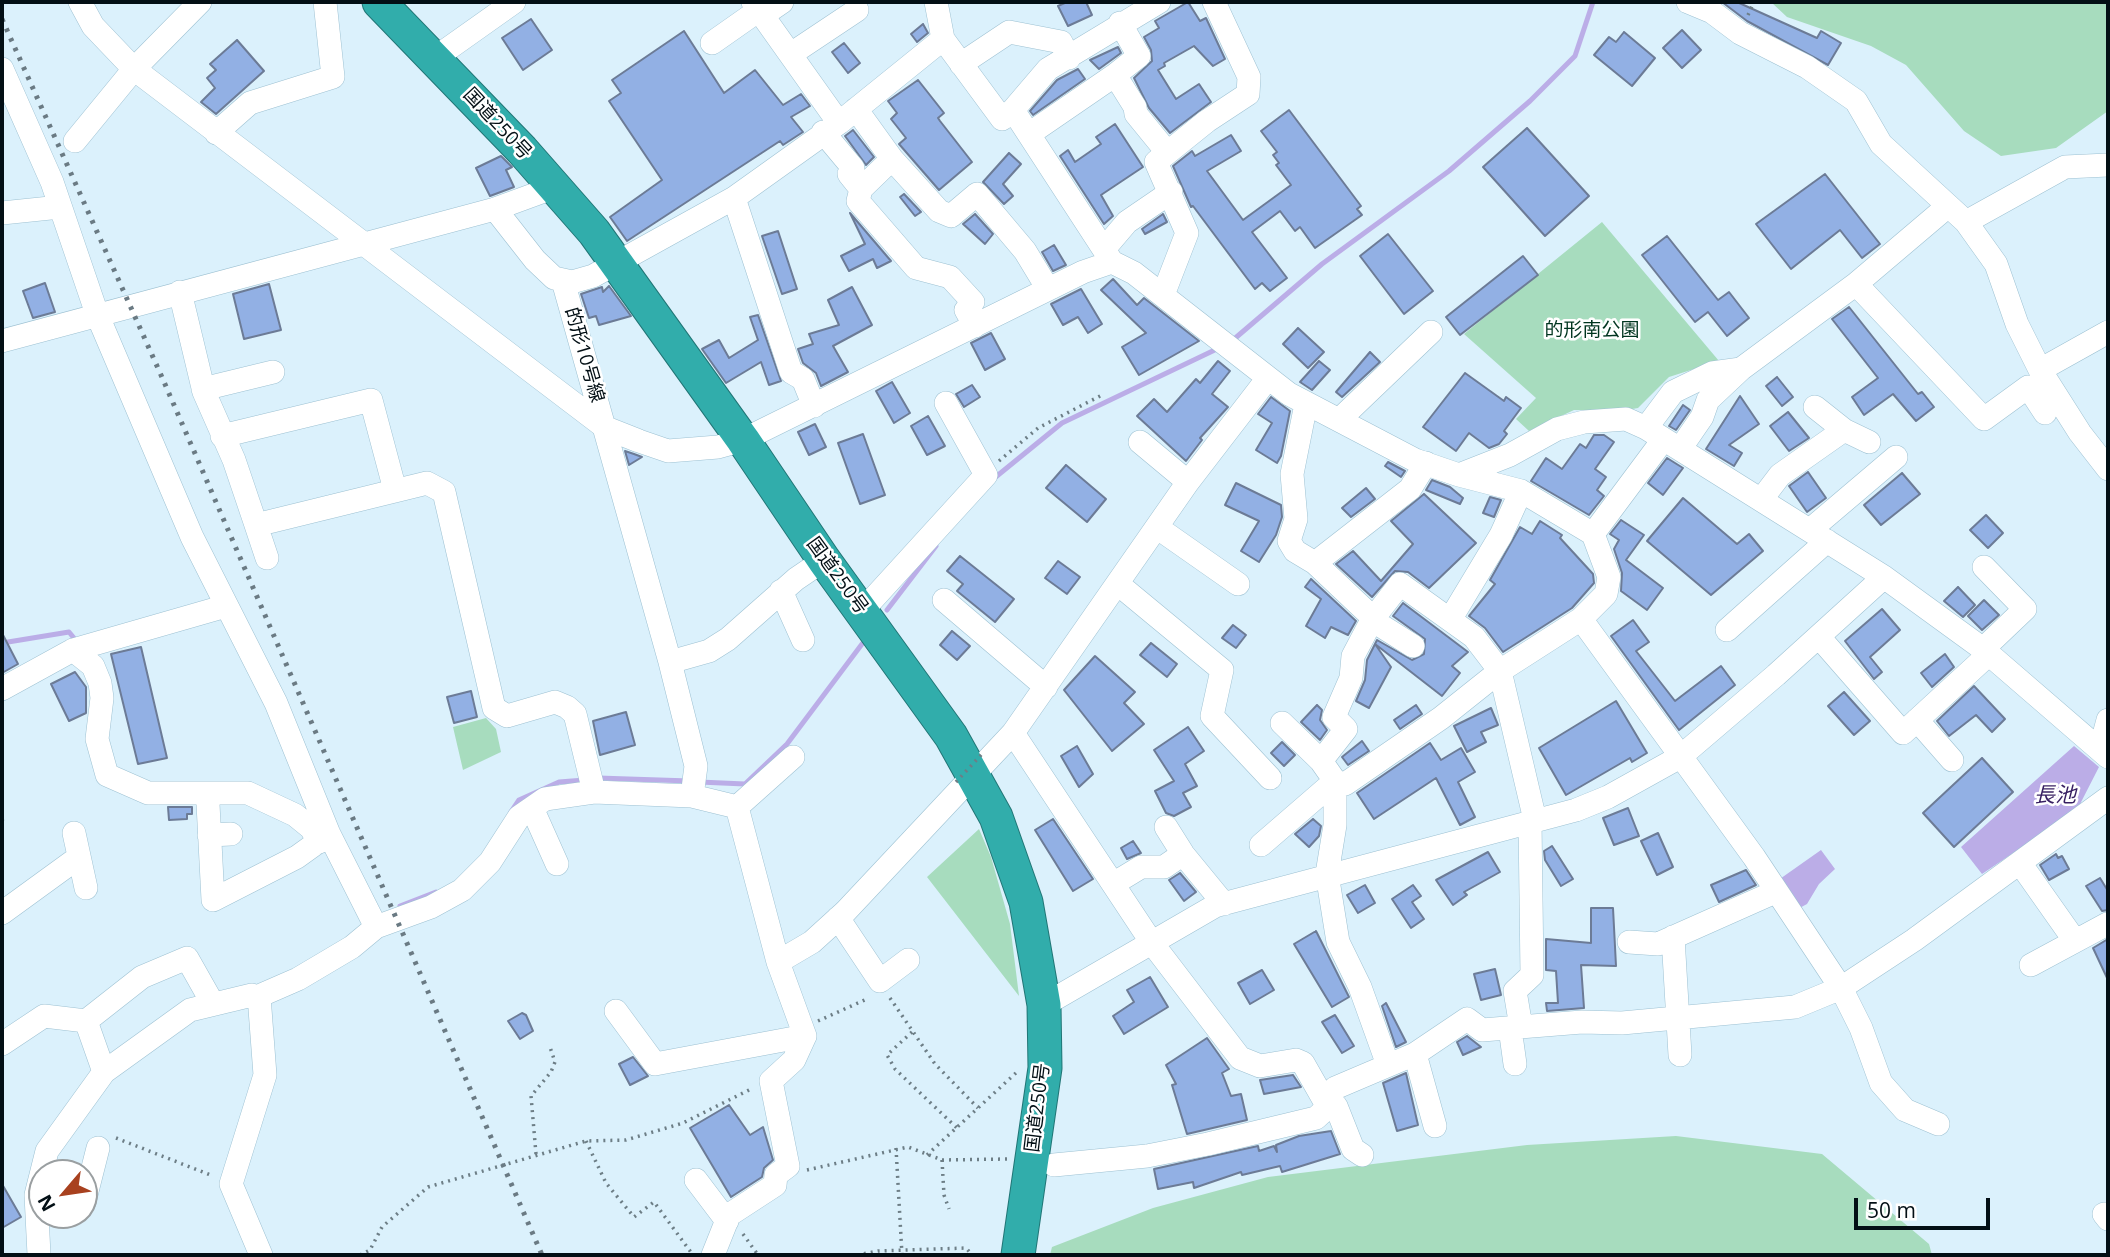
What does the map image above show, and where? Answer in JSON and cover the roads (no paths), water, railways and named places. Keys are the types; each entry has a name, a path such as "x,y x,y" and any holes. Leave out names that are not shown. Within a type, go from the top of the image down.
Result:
{"highway":[{"name":"国道250号","path":"379,2 555,187 617,262 824,560 951,736 996,817 1026,902 1044,1004 1043,1163 1018,1255"}],"street":[{"path":"80,2 93,26 134,69 216,133 367,244 606,428 668,451 719,447 743,440 1048,289 1108,256 1127,222 1171,192"},
{"path":"216,133 250,103 333,77 325,2"},
{"path":"435,58 514,2"},
{"path":"712,43 759,9 782,2"},
{"path":"936,2 943,39 1002,120 1048,69 1120,23 1159,2"},
{"path":"1163,295 1187,233 1156,162 1248,94 1250,77 1213,2"},
{"path":"1688,2 1712,12 1740,33 1807,67 1856,101 1881,144 1966,222 1996,264 2017,324 2040,370 2080,433 2108,469"},
{"path":"75,141 134,69 195,3"},
{"path":"759,9 839,121 892,159 939,211 951,216 977,194 1025,251 1048,289"},
{"path":"791,54 857,10"},
{"path":"1028,134 1139,56 1120,23"},
{"path":"961,64 1009,32 1061,42 1069,58"},
{"path":"495,209 535,260 554,278 572,282 593,276 734,198 839,121 943,39"},
{"path":"2,69 60,206 97,314 192,537 276,703 323,839 376,927"},
{"path":"1115,75 1135,107 1136,114 1167,152"},
{"path":"1013,110 1108,256 1163,295 1268,378 1306,404 1426,463 1459,475 1521,491 1593,534 1602,552 1609,577 1606,594 1581,619 1500,671 1441,718 1345,784 1335,781"},
{"path":"839,121 853,168 849,174 861,189"},
{"path":"892,159 861,189 858,201 916,268 950,277 973,302 966,310 975,326"},
{"path":"1966,222 2065,167 2108,165"},
{"path":"2,341 495,209 555,187"},
{"path":"734,198 791,372 803,379 814,406"},
{"path":"2,214 60,206"},
{"path":"1593,534 1663,439 1702,417 1708,400 1741,369 1856,284 1948,206"},
{"name":"的形10号線","path":"563,281 670,662 693,786"},
{"path":"1856,284 1984,419 2028,387 2045,413"},
{"path":"180,292 203,389 234,460 267,558"},
{"path":"1339,420 1431,331"},
{"path":"2040,370 2108,332"},
{"path":"1663,439 1672,392 1692,380 1712,373 1741,369"},
{"path":"203,389 273,372"},
{"path":"778,962 812,942 838,918 971,770 1013,733 1188,482 1268,378"},
{"path":"222,436 371,400 395,490"},
{"path":"862,611 986,475 946,403"},
{"path":"1306,404 1293,474 1296,519 1289,541 1295,551 1315,563 1369,614 1372,620 1413,646"},
{"path":"1815,407 1844,430 1869,442"},
{"path":"1459,475 1510,455 1557,429 1584,422 1626,419 1663,439 1884,577 1986,652 2104,753"},
{"path":"1761,500 1780,475 1844,430"},
{"path":"1140,442 1188,482"},
{"path":"1727,630 1896,457"},
{"path":"1315,563 1410,489 1426,463"},
{"path":"256,525 427,484 444,492 494,708 507,716 555,702 567,707 575,714 592,783"},
{"path":"1451,618 1501,535 1521,491"},
{"path":"1158,528 1238,584"},
{"path":"670,662 709,651 824,560"},
{"path":"1819,637 1903,733 1986,652 2025,609 1984,567"},
{"path":"1044,1004 1224,904 1327,874 1576,810 1608,797 1680,757 1884,577"},
{"path":"1118,584 1222,670 1212,716 1270,778"},
{"path":"1321,761 1346,729 1334,717 1351,678 1353,656 1372,620 1400,584 1474,637 1500,671 1532,820 1532,975 1515,991 1515,1064"},
{"path":"782,591 803,640"},
{"path":"944,600 1046,687"},
{"path":"2,689 81,647 226,606"},
{"path":"1581,619 1754,857 1841,988 1861,1028 1881,1083 1905,1110 1937,1124"},
{"path":"81,647 100,683 103,698 97,739 107,775 148,793 248,793 295,815 323,839"},
{"path":"1917,720 1952,760"},
{"path":"2104,753 2108,720"},
{"path":"1282,723 1321,761 1335,781 1335,825 1327,874 1338,942 1360,988 1388,1065"},
{"path":"1013,733 1152,943 1240,1058 1260,1066 1296,1060 1303,1063 1326,1103 1336,1106 1353,1149 1362,1155"},
{"path":"737,807 793,757"},
{"path":"1261,845 1335,781"},
{"path":"261,1255 231,1184 265,1075 259,996 298,979 352,947 376,927 430,907 462,890 490,862 519,817 545,799 592,783 693,786 737,807 778,962 804,1031 794,1060 771,1082 788,1166 776,1175 775,1185 729,1215 713,1255"},
{"path":"1043,1163 1147,1156 1316,1118 1335,1088 1415,1054 1467,1019 1482,1030 1676,1018 1795,1007 1841,988 1914,940 2108,798"},
{"path":"208,804 220,835 213,900 323,839"},
{"path":"532,808 557,864"},
{"path":"1166,827 1183,854 1224,904"},
{"path":"74,833 86,888"},
{"path":"1113,884 1142,867 1164,867 1183,854"},
{"path":"2,913 79,857"},
{"path":"2021,863 2076,941"},
{"path":"1629,942 1658,944 1775,892"},
{"path":"838,918 882,986 908,960"},
{"path":"2031,965 2107,924"},
{"path":"1673,937 1680,1055"},
{"path":"2,1044 44,1016 86,1021 142,978 187,958 213,1004"},
{"path":"45,1159 47,1151 104,1072 190,1010 252,995"},
{"path":"616,1011 655,1064 804,1031"},
{"path":"86,1021 104,1072"},
{"path":"1415,1054 1435,1126"},
{"path":"96,1159 102,1141"},
{"path":"696,1180 727,1221"},
{"path":"38,1229 39,1255"}],"water":[{"name":"長池","path":"2074,746 2099,767 2077,810 1982,874 1961,847"},
{"path":"1821,850 1835,869 1819,884 1807,904 1794,911 1777,881"}],"waterway":[{"path":"1233,340 1322,264 1449,171 1530,101 1575,56 1593,2"},
{"path":"992,480 1062,423 1221,347"},
{"path":"887,610 936,546"},
{"path":"2,643 69,632 78,643"},
{"path":"699,782 745,784 787,744 862,644"},
{"path":"598,778 690,781"},
{"path":"511,812 519,800 559,782 585,780"},
{"path":"400,906 436,892"}],"railway":[{"path":"2,19 161,375 542,1255"}],"park label":[{"name":"的形南公園","path":"1592,331"}]}
